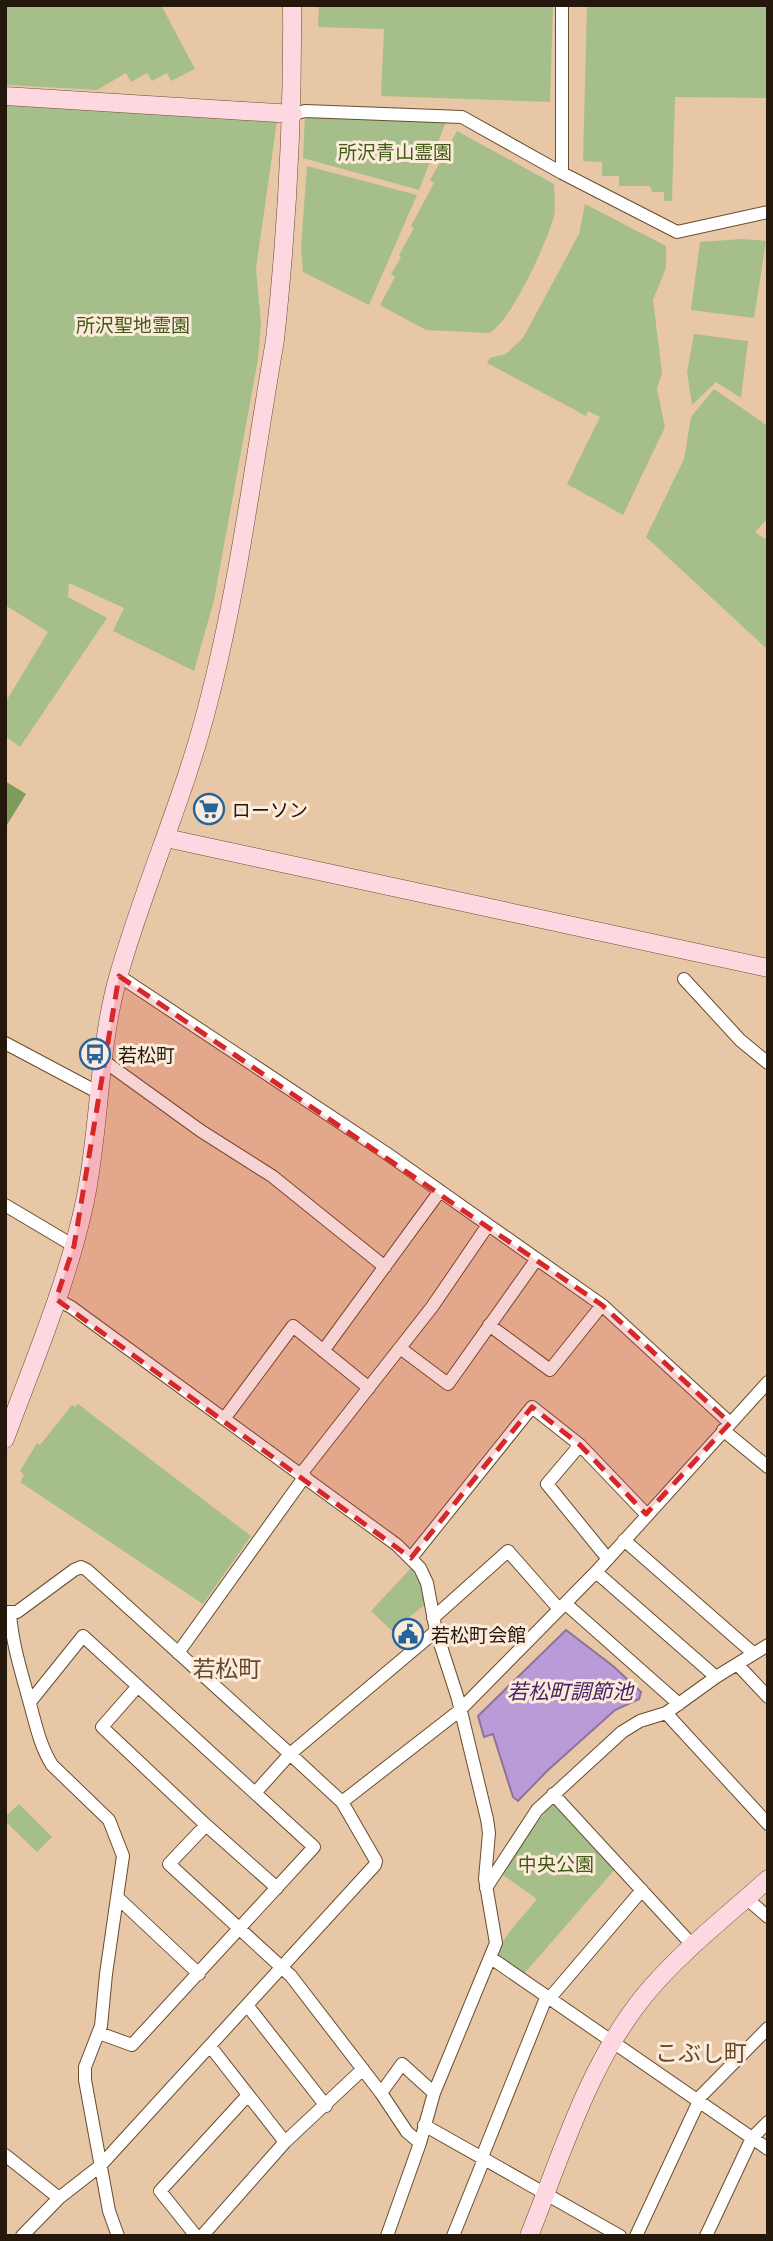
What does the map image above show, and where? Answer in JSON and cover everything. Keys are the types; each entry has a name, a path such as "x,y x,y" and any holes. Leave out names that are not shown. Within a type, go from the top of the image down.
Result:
{"street":[{"path":"5,1438 74,1246 85,1199 101,1094 109,1016 134,924 166,838 208,705 228,617 275,340 293,114 292,5"},
{"path":"562,5 562,173"},
{"path":"5,96 293,114 305,111 462,117 562,173 677,232 768,212"},
{"path":"166,838 768,968"},
{"path":"119,976 440,1191 601,1305 768,1467"},
{"path":"684,979 740,1040 768,1063"},
{"path":"5,1043 101,1094"},
{"path":"104,1060 201,1131 272,1176 384,1267"},
{"path":"323,1351 440,1191"},
{"path":"5,1205 74,1246"},
{"path":"178,1653 303,1475 400,1348 488,1225"},
{"path":"400,1348 448,1384 536,1260"},
{"path":"56,1299 71,1307 303,1475 411,1558 420,1568 427,1583 435,1625 458,1699 487,1819 489,1833 486,1888 496,1943 434,2093 420,2143 387,2236"},
{"path":"489,1325 550,1370 601,1305"},
{"path":"224,1419 293,1326 369,1388"},
{"path":"342,1802 459,1711 596,1572 768,1382"},
{"path":"411,1558 532,1407 580,1445 646,1514"},
{"path":"580,1445 547,1484 608,1559"},
{"path":"624,1540 754,1653"},
{"path":"255,1793 290,1754 435,1625 508,1550 562,1606 679,1704"},
{"path":"22,2236 59,2198 100,2166 376,1861 342,1802 81,1567 17,1612 7,1612 37,1732 52,1765 109,1820 123,1856 99,2033 85,2067 100,2166 117,2235"},
{"path":"596,1572 716,1677"},
{"path":"30,1702 83,1636 314,1847 132,2046 99,2033"},
{"path":"486,1888 537,1811 622,1732 640,1721 666,1713 716,1677 768,1645"},
{"path":"737,1664 768,1697"},
{"path":"138,1686 102,1727 277,1888"},
{"path":"666,1713 768,1824"},
{"path":"553,1794 694,1947"},
{"path":"206,1825 169,1864 291,1976 323,2015 407,2132 420,2143"},
{"path":"529,2236 596,2071 613,2042 645,1995 768,1879"},
{"path":"453,2236 548,1998 642,1890"},
{"path":"118,1898 199,1974"},
{"path":"746,1898 768,1917"},
{"path":"491,1958 768,2149"},
{"path":"247,2005 326,2106"},
{"path":"636,2236 698,2101 768,2028"},
{"path":"210,2046 285,2142"},
{"path":"381,2093 402,2064 434,2093"},
{"path":"202,2236 285,2142 363,2070"},
{"path":"196,2236 160,2191 248,2095"},
{"path":"706,2236 752,2138 768,2122"},
{"path":"424,2125 620,2236"},
{"path":"5,2155 59,2198"}],"highlighted area":[{"path":"119,976 602,1305 730,1423 646,1514 580,1445 532,1407 411,1558 56,1299 74,1246"}],"green space":[{"path":"5,5 161,5 195,69 171,81 167,73 152,81 147,73 131,82 126,73 97,90 8,85 5,80"},
{"path":"319,5 553,5 550,102 381,96 384,29 318,27"},
{"path":"587,5 768,5 768,98 675,97 672,201 664,201 664,192 652,192 650,186 619,186 619,176 602,176 602,162 583,161"},
{"name":"所沢聖地霊園","path":"5,102 277,121 256,269 261,323 258,359 214,600 194,671 113,631 124,608 69,583 68,597 107,618 20,747 5,736 5,703 48,632 5,605"},
{"name":"所沢青山霊園","path":"305,116 446,122 419,190 303,158"},
{"path":"457,131 554,184 554,216 544,243 517,298 498,326 489,333 426,330 380,305 395,277 391,274 414,228 411,226 434,183 430,180"},
{"path":"307,166 417,195 369,305 303,272 301,247"},
{"path":"585,204 666,246 666,268 653,300 662,372 657,389 665,427 623,515 567,484 600,417 588,411 586,416 487,363 490,358 506,354 523,338 579,234"},
{"path":"742,239 766,241 754,318 691,310 700,242"},
{"path":"694,334 748,341 741,398 716,382 692,405 687,372"},
{"path":"714,389 768,426 768,518 755,532 768,541 768,650 646,537 684,459 691,417"},
{"path":"5,781 26,794 5,828"},
{"path":"78,1404 251,1536 203,1604 20,1482 24,1475 20,1471 37,1443 40,1445 72,1405 75,1407"},
{"path":"411,1568 415,1569 427,1603 392,1631 371,1611"},
{"name":"中央公園","path":"553,1803 616,1868 523,1975 498,1956 504,1940 537,1899 503,1875 524,1838"},
{"path":"19,1804 52,1837 37,1852 5,1821 5,1817"}],"water":[{"name":"若松町調節池","path":"566,1630 613,1666 641,1692 639,1699 615,1710 518,1801 513,1797 493,1734 484,1737 478,1716"}],"place":[{"name":"ローソン","path":"209,809"},
{"name":"若松町","path":"95,1054"},
{"name":"若松町会館","path":"408,1634"}],"district":[{"name":"若松町","path":"227,1668"},
{"name":"こぶし町","path":"701,2052"}]}
